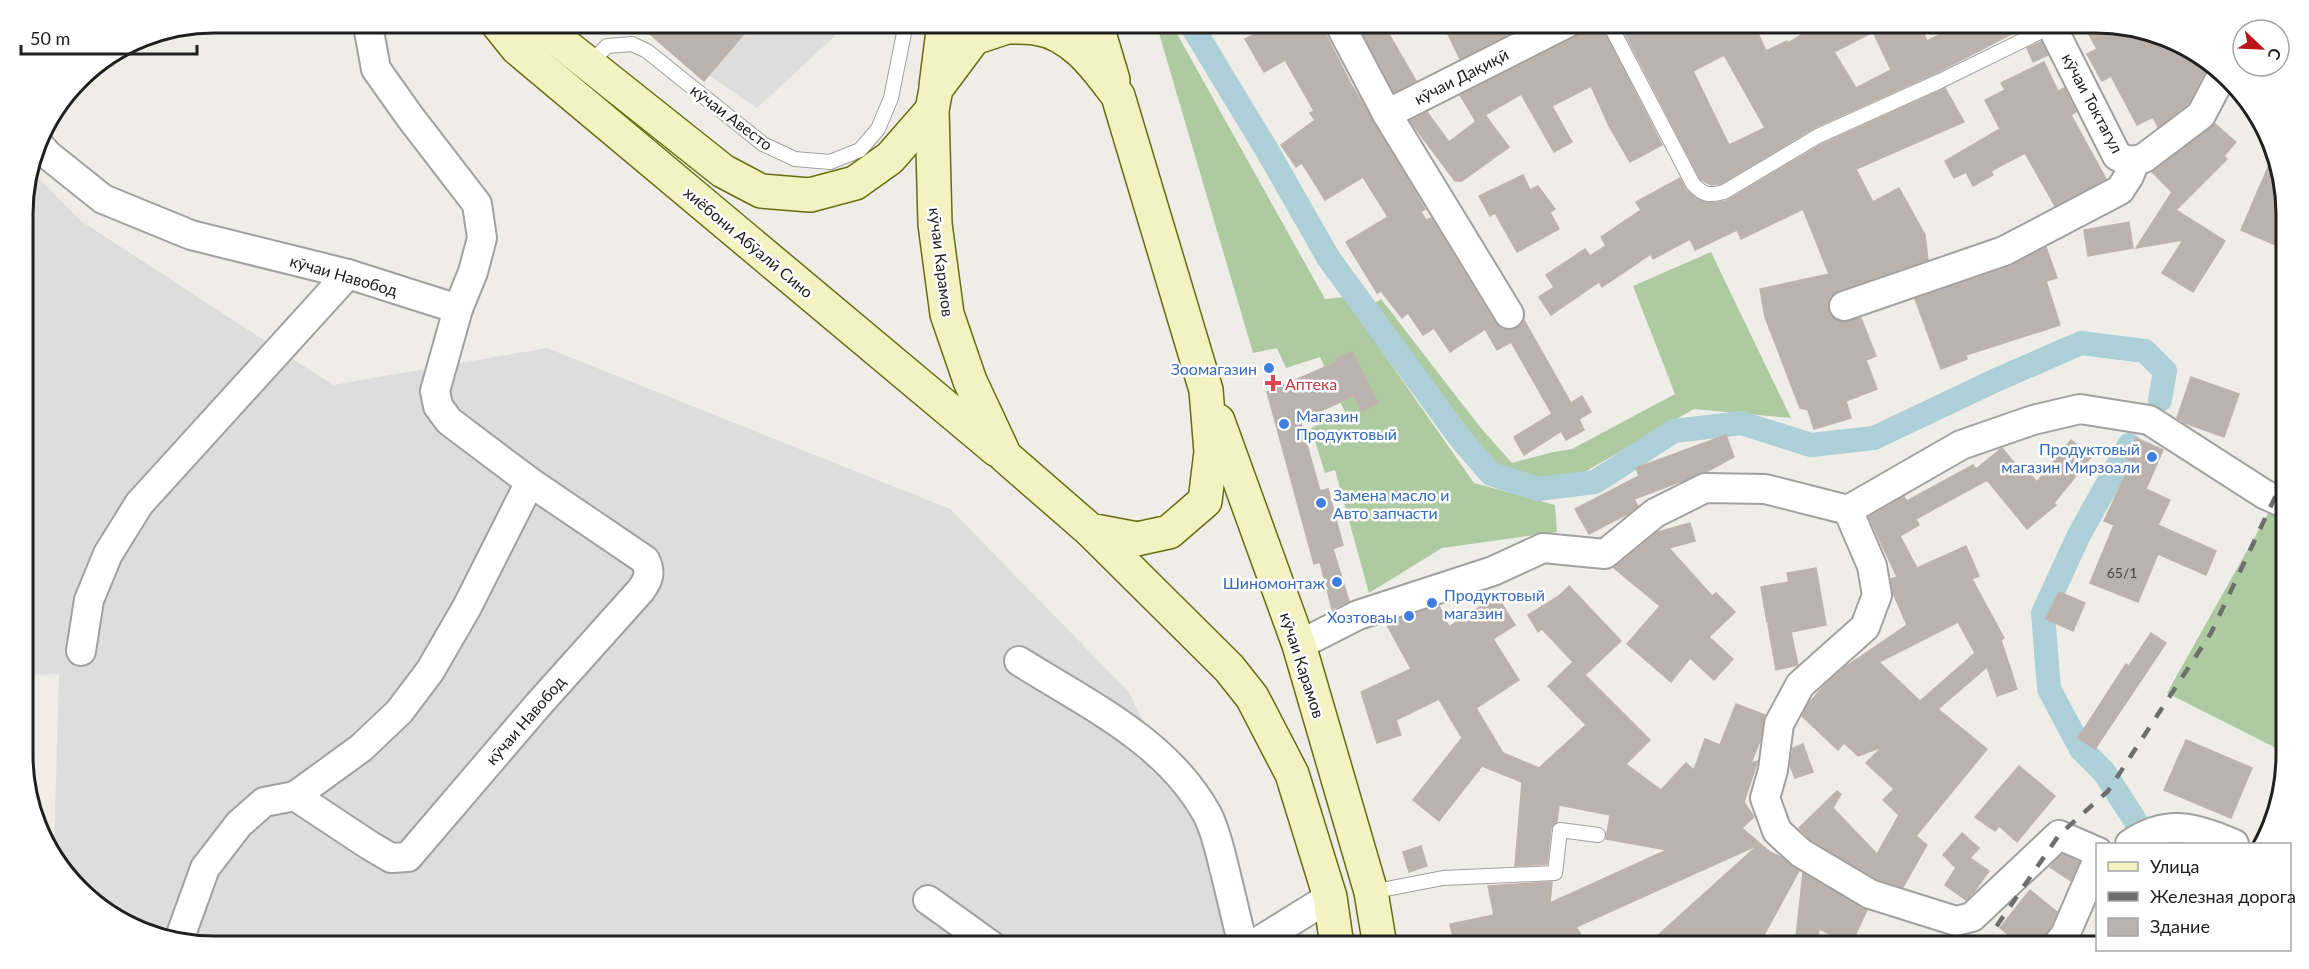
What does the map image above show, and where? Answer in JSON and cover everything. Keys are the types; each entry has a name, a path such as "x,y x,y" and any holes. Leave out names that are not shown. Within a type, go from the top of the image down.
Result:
{"main road":[{"name":"хиёбони Абӯалӣ Сино","path":"505,33 517,48 1005,456"},
{"path":"551,33 723,171 761,191 810,195 855,183 890,159 934,100"},
{"name":"кӯчаи Карамов","path":"943,33 934,100 935,224 947,314 970,381 1005,456 1090,530 1229,668 1252,697 1292,774 1330,897 1336,936"},
{"name":"кӯчаи Карамов","path":"934,100 974,38 989,33"},
{"name":"кӯчаи Карамов","path":"1049,33 1061,38 1090,58 1118,96"},
{"name":"кӯчаи Карамов","path":"1099,33 1206,390 1299,645 1371,892 1378,936"},
{"name":"кӯчаи Карамов","path":"1090,530 1137,539 1169,532 1205,501 1211,452 1206,390"}],"street":[{"path":"369,33 376,69 477,204 482,238 473,272 458,309"},
{"path":"1345,33 1387,114 1509,314"},
{"name":"кӯчаи Дақиқӣ","path":"1387,114 1545,33"},
{"name":"кӯчаи Токтагул","path":"2056,33 2117,156 2135,161 2144,158 2201,115 2218,82"},
{"name":"кӯчаи Навобод","path":"45,151 103,200 191,235 348,274 458,309 435,391 438,406 449,421 530,482 645,560 650,568 649,579 641,590 538,705 408,857 391,858 295,796"},
{"path":"1844,306 2004,251 2120,190 2130,176 2135,161"},
{"path":"81,651 89,600 108,554 139,504 348,274"},
{"path":"1299,645 1358,615 1493,571 1543,548 1605,554 1655,513 1705,488 1765,489 1848,510 1961,445 2033,420 2080,409 2149,420 2276,499"},
{"path":"181,933 205,868 239,824 264,802 295,796 361,748 399,712 429,671 466,607 530,482"},
{"path":"1848,510 1872,566 1877,595 1865,627 1800,685 1779,724 1773,770 1765,798 1777,831 1801,854 1870,894 1956,921 1972,917 2059,835 2096,852"},
{"path":"1019,661 1145,741 1171,764 1188,785 1208,816 1218,844 1241,936"},
{"path":"2132,843 2162,828 2183,827 2232,843"},
{"path":"2064,936 2096,861"},
{"path":"1267,936 1330,897"},
{"path":"928,900 978,936"}],"lane":[{"name":"кӯчаи Авесто","path":"590,63 607,46 632,44 647,51 763,144 795,159 830,162 860,150 878,129 891,98 904,33"},
{"path":"1615,33 1693,184 1701,193 1712,196 1724,192 1818,136 1940,81 2033,33"},
{"path":"1371,892 1443,878 1555,873 1560,830 1598,835"}],"shaded area":[{"path":"647,33 838,33 757,108"},
{"path":"37,176 81,221 333,385 547,348 950,509 1128,691 1214,862 1224,936 214,936 178,933 144,922 104,899 70,865 54,840 59,674 33,675 33,202"}],"green space":[{"path":"1159,33 1177,33 1325,299 1344,297 1474,483 1555,505 1557,532 1442,548 1369,593 1335,470 1325,473 1311,428 1345,412 1320,357 1286,368 1277,348 1253,353"},
{"path":"1711,252 1791,418 1694,409 1581,474 1539,479 1497,470 1420,374 1370,306 1381,299 1480,427 1512,463 1572,449 1675,394 1633,286"},
{"path":"2275,501 2276,748 2167,693"}],"building":[{"path":"649,33 745,33 704,81"},
{"path":"1325,33 1351,84 1425,209 1421,212 1426,220 1431,218 1495,323 1502,329 1510,330 1518,328 1524,320 1571,403 1582,396 1591,412 1579,419 1584,430 1566,440 1561,431 1524,455 1514,437 1552,414 1511,342 1497,350 1485,329 1450,352 1434,328 1423,335 1408,313 1402,318 1381,291 1377,293 1346,242 1388,217 1363,177 1325,200 1302,163 1296,167 1281,145 1315,120 1310,113 1314,111 1285,60 1264,72 1245,39 1255,34"},
{"path":"1363,33 1388,33 1416,81 1394,92"},
{"path":"1447,33 1510,33 1460,59"},
{"path":"1580,33 1606,33 1662,145 1630,162 1609,126 1591,86 1552,106 1572,142 1554,152 1521,94 1485,115 1509,147 1462,181 1455,181 1410,121 1427,112 1449,142 1484,115 1475,120 1460,95"},
{"path":"1625,33 1758,33 1766,51 1787,41 1788,43 1805,33 1871,33 1834,52 1856,88 1891,70 1873,33 1923,33 1927,41 1943,33 2013,33 1936,73 1814,128 1721,184 1711,185 1700,179","holes":["1724,55 1765,128 1729,145 1693,71"]},
{"path":"2088,33 2131,36 2165,47 2186,57 2205,70 2188,104 2158,127 2153,117 2137,125 2111,76 2102,81 2087,54 2097,49"},
{"path":"2041,42 2048,55 2033,62 2027,48"},
{"path":"2044,62 2058,91 2064,88 2076,112 2071,115 2106,179 2055,206 2025,153 1991,171 1993,175 1973,186 1966,172 1954,178 1945,161 2000,129 1985,100 2005,90 2001,83"},
{"path":"1945,88 1964,122 1856,169 1873,202 1899,188 1925,235 1928,260 1839,290 1828,302 1829,312 1840,322 1861,318 1876,356 1866,360 1877,389 1846,401 1851,418 1814,429 1808,410 1800,408 1765,317 1760,289 1829,274 1803,209 1741,239 1737,230 1695,250 1690,239 1653,259 1651,254 1602,287 1599,282 1551,315 1539,297 1554,287 1546,275 1585,249 1590,256 1606,246 1601,237 1641,210 1636,202 1680,178 1686,190 1699,200 1710,203 1726,201 1822,144"},
{"path":"2215,124 2236,142 2224,156 2227,159 2176,210 2225,241 2193,292 2162,273 2183,240 2136,248 2172,192 2152,172"},
{"path":"2269,165 2274,190 2276,245 2241,230"},
{"path":"1523,175 1530,190 1538,186 1555,209 1550,212 1559,229 1517,252 1495,213 1490,216 1479,196"},
{"path":"2129,222 2133,248 2088,256 2084,230"},
{"path":"2046,247 2057,278 2046,281 2060,325 1966,355 1967,359 1941,369 1915,299 2009,267"},
{"path":"1352,351 1378,403 1362,412 1354,396 1300,420 1320,491 1328,489 1343,545 1333,549 1349,601 1332,609 1320,562 1314,564 1267,392 1337,362 1335,359"},
{"path":"2191,377 2239,394 2224,437 2177,418"},
{"path":"1726,435 1734,457 1706,472 1634,499 1638,506 1629,513 1589,534 1575,509 1639,476 1636,468"},
{"path":"2136,438 2163,450 2146,489 2170,500 2158,525 2216,551 2206,575 2158,554 2138,602 2090,583 2114,525 2104,521 2132,461 2127,459"},
{"path":"2071,440 2092,456 2054,503 2056,505 2027,529 1987,480 1916,519 1919,525 1900,536 1917,568 1966,546 1979,576 1972,579 2004,638 2001,640 2017,689 1997,696 1987,667 1938,709 1987,749 1916,836 1927,845 1903,887 1877,879 1811,840 1799,828 1837,791 1841,794 1833,808 1877,854 1899,815 1883,800 1894,789 1866,763 1882,747 1858,756 1844,743 1838,750 1802,716 1809,703 1822,688 1845,667 1907,625 1893,593 1891,579 1897,577 1869,517 1904,497 1907,501 1973,465 1976,469 2002,448 2026,477 2030,474 2037,482","holes":["1958,622 1975,653 1920,701 1879,662"]},
{"path":"1690,523 1695,541 1669,548 1712,596 1716,593 1735,612 1709,637 1733,659 1714,680 1690,658 1671,682 1627,644 1660,606 1614,568 1658,532"},
{"path":"1816,568 1826,625 1791,632 1798,665 1776,670 1768,625 1770,618 1767,622 1761,587 1789,582 1787,573"},
{"path":"1569,586 1621,641 1585,675 1650,740 1626,764 1661,790 1686,763 1694,770 1705,739 1720,745 1736,704 1765,715 1760,741 1751,763 1758,761 1744,802 1754,817 1742,828 1770,852 1781,857 1799,871 1763,936 1657,936 1758,845 1576,927 1582,936 1453,936 1450,924 1494,915 1488,886 1552,882 1550,903 1667,850 1606,839 1610,815 1559,805 1557,822 1551,829 1547,864 1515,866 1522,782 1482,766 1439,821 1413,800 1462,738 1439,699 1396,720 1401,735 1377,743 1361,692 1411,669 1386,623 1439,606 1449,627 1497,596 1515,625 1493,639 1519,680 1476,708 1503,753 1539,768 1586,725 1548,686 1573,662 1542,629 1538,632 1528,615 1559,596"},
{"path":"2059,592 2085,603 2073,631 2046,619"},
{"path":"2151,633 2166,643 2095,749 2078,738 2126,664 2129,666"},
{"path":"2186,740 2252,768 2231,818 2164,790"},
{"path":"1803,744 1813,772 1795,778 1790,765 1793,748"},
{"path":"2019,766 2055,796 2017,842 1999,826 1995,831 1975,817"},
{"path":"1962,833 1979,848 1970,858 1989,871 1966,900 1945,885 1956,868 1943,855"},
{"path":"1421,846 1427,866 1409,872 1403,852"},
{"path":"2062,854 2079,862 2071,881 2050,867"},
{"path":"1803,873 1867,910 1855,936 1834,936 1819,929 1818,936 1796,936"},
{"path":"2030,890 2057,912 2051,926 2043,936 2010,936 2000,928"}],"waterway":[{"path":"1196,33 1329,259 1460,438 1491,474 1538,489 1595,482 1674,431 1741,423 1811,445 1874,438 2081,343 2145,351 2165,371 2160,400"},
{"path":"2129,445 2079,535 2043,613 2049,689 2081,749 2104,772 2138,825"}],"railway":[{"path":"1990,936 2059,835 2108,791 2211,633 2276,495"}],"place":[{"name":"Зоомагазин","path":"1269,368"},
{"name":"Аптека","path":"1273,383"},
{"name":"Магазин Продуктовый","path":"1284,424"},
{"name":"Продуктовый магазин Мирзоали","path":"2152,457"},
{"name":"Замена масло и Авто запчасти","path":"1321,503"},
{"name":"Шиномонтаж","path":"1337,582"},
{"name":"Продуктовый магазин","path":"1432,603"},
{"name":"Хозтоваы","path":"1409,616"}]}
